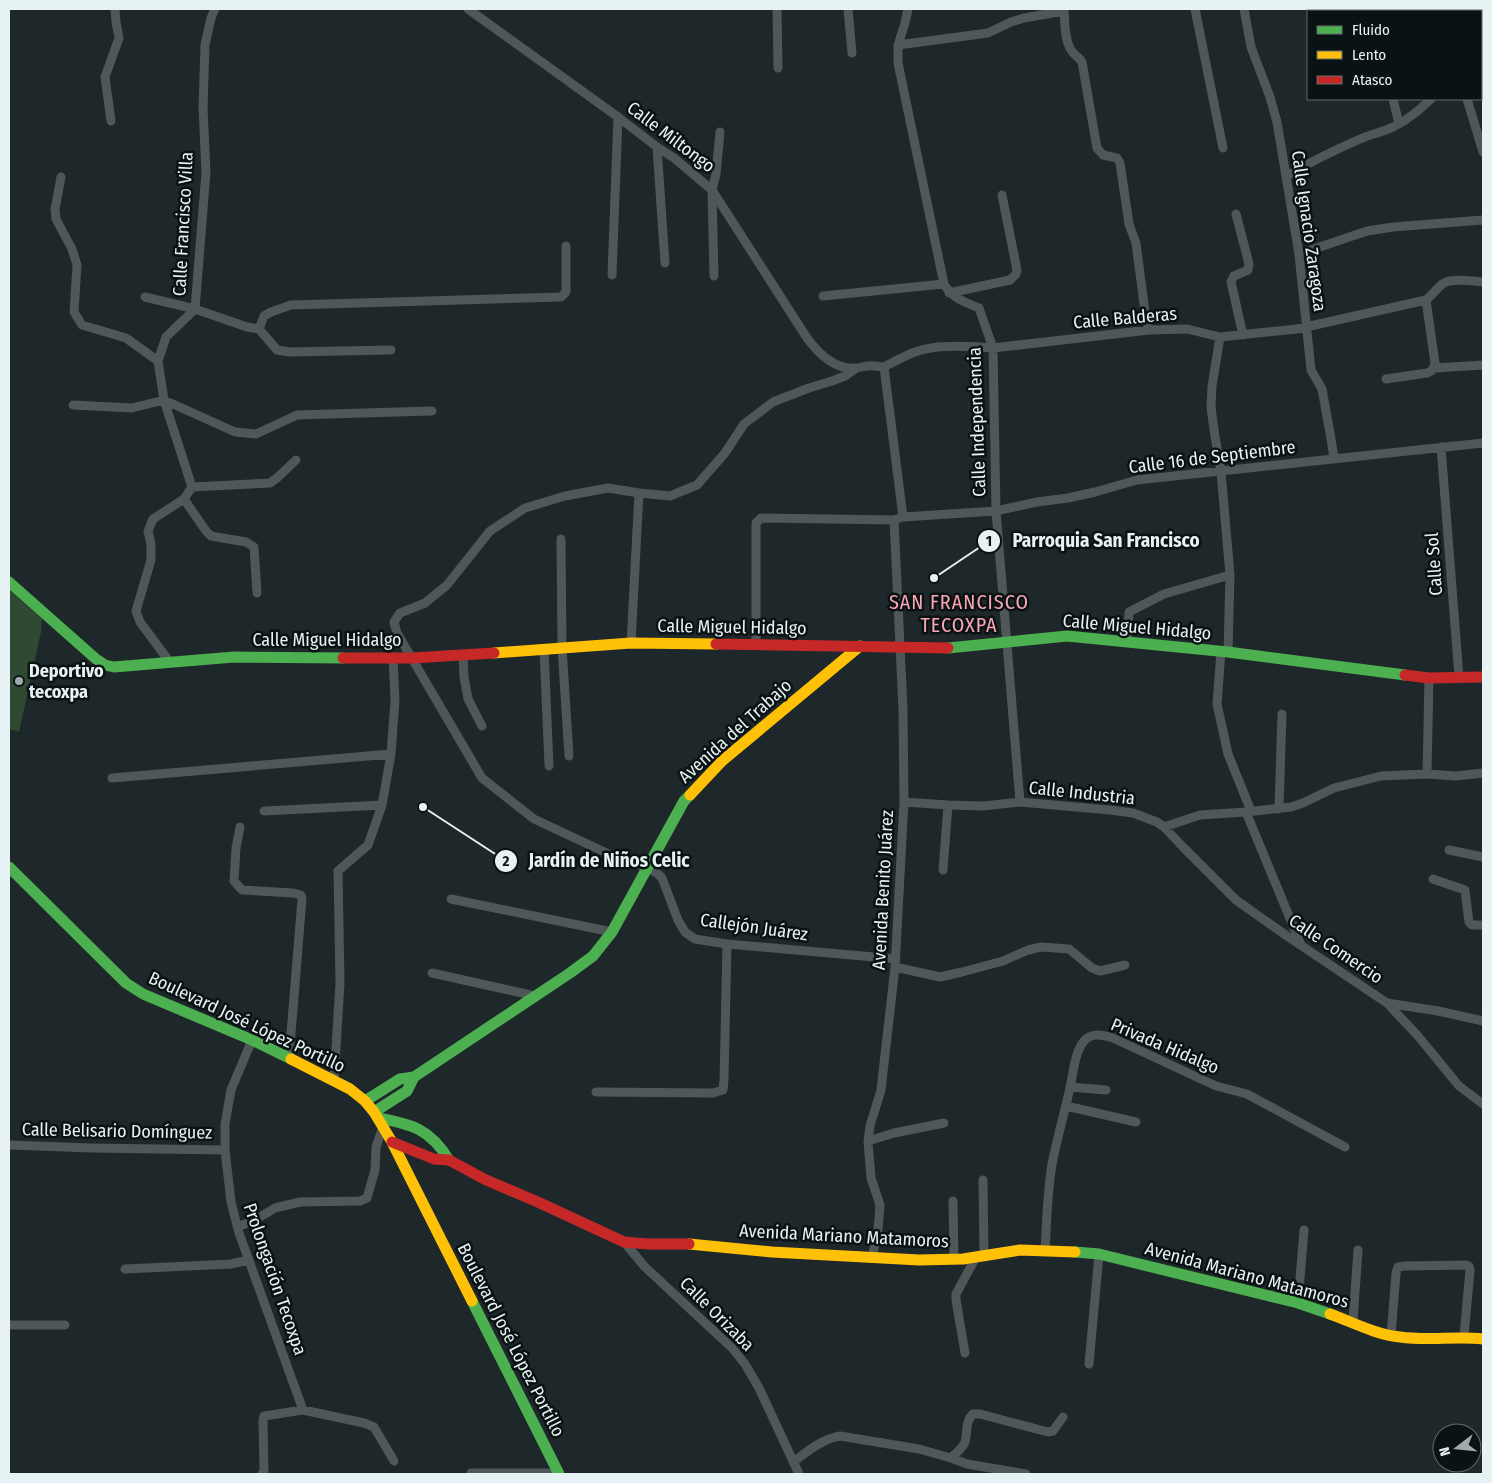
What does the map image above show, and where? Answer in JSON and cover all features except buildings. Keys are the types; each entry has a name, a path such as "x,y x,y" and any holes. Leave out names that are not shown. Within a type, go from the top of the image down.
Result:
{"street":[{"path":"111,121 105,78 119,38 115,9"},
{"name":"Calle Francisco Villa","path":"192,487 164,400 158,360 166,337 195,309 206,172 202,108 205,45 211,18 216,9"},
{"name":"Calle Miltongo","path":"468,9 674,158 712,190 817,351 842,367 855,369 869,365 884,367"},
{"path":"777,9 778,68"},
{"path":"848,9 852,53"},
{"path":"908,9 898,45 898,63 944,284 949,293 1010,280 1016,274 1017,270 1002,195"},
{"path":"1195,9 1223,148"},
{"name":"Calle Ignacio Zaragoza","path":"1244,9 1251,47 1270,97 1277,122 1299,254 1311,370 1322,388 1334,458"},
{"path":"898,45 988,33 1024,18 1064,10 1068,43 1071,50 1082,62 1097,148 1104,155 1117,158 1120,163 1129,224 1136,244 1149,330"},
{"path":"1393,100 1399,124"},
{"path":"1287,176 1310,162 1399,124 1415,114 1430,100"},
{"path":"1467,100 1483,152"},
{"path":"612,274 618,117"},
{"path":"714,276 712,190 716,174 720,132"},
{"path":"657,147 665,263"},
{"path":"61,178 54,209 56,219 72,249 77,265 74,312 82,325 126,338 158,360"},
{"path":"1236,214 1249,264 1248,270 1234,276 1231,282 1243,335"},
{"path":"1299,254 1367,231 1393,227 1483,220"},
{"path":"259,328 264,316 291,306 562,297 566,292 566,246"},
{"path":"1386,379 1427,373 1431,372 1434,368 1435,363 1426,300 1444,283 1452,281 1483,282"},
{"path":"824,296 944,284"},
{"name":"Calle Independencia","path":"949,293 963,302 979,308 993,348 996,511 1020,802"},
{"path":"146,297 195,309 247,327 259,328 277,350 290,352 391,350"},
{"name":"Calle Balderas","path":"884,367 915,352 929,348 993,348 1149,330 1187,329 1220,337 1243,335 1297,329 1426,300"},
{"path":"1220,337 1212,386 1211,408 1221,472 1230,575 1224,652 1217,704 1228,754 1248,812 1301,945"},
{"path":"1434,368 1483,365"},
{"name":"Avenida Benito Juárez","path":"872,1258 878,1230 880,1205 871,1178 868,1141 870,1126 881,1090 896,963 904,802 898,518 884,367"},
{"path":"648,868 613,856 534,819 482,778 397,633 394,622 400,613 425,603 447,586 490,531 525,508 566,496 608,488 670,496 697,485 725,453 744,424 772,402 845,376 855,369"},
{"path":"73,405 132,408 164,400 235,432 256,434 297,416 432,411"},
{"name":"Calle 16 de Septiembre","path":"756,644 756,523 761,518 898,518 996,511 1068,498 1137,480 1483,443"},
{"name":"Calle Sol","path":"1441,447 1459,678"},
{"path":"169,661 140,622 136,611 151,560 151,544 148,531 153,519 184,499 192,487 270,483 296,460"},
{"path":"630,643 639,493"},
{"path":"184,499 211,536 246,542 254,547 257,593"},
{"path":"562,539 562,648 569,756"},
{"path":"1127,642 1128,612 1164,594 1230,575"},
{"name":"Calle Miguel Hidalgo","path":"9,582 104,666 114,667 234,657 412,658 630,643 944,648 1067,636 1224,652 1429,678 1483,677"},
{"name":"Avenida del Trabajo","path":"365,1101 400,1079 414,1077 593,956 612,932 684,801 722,761 860,646"},
{"path":"544,649 549,766"},
{"path":"463,655 468,699 482,726"},
{"path":"334,1081 340,983 338,871 368,845 382,805 390,754 395,700 393,657"},
{"path":"1427,774 1429,678"},
{"path":"1279,808 1282,714"},
{"path":"112,778 390,754"},
{"path":"1164,827 1200,815 1291,807 1334,788 1381,776 1427,774 1456,776 1483,773"},
{"name":"Calle Industria","path":"904,802 983,806 1020,802 1110,810 1133,813 1164,827"},
{"path":"264,811 382,805"},
{"path":"943,870 948,805"},
{"path":"240,827 236,848 234,881 238,886 242,890 294,893 301,895 302,899 289,1058"},
{"name":"Calle Comercio","path":"1164,827 1236,900 1387,1003 1429,1049 1459,1086 1483,1104"},
{"path":"1449,850 1483,857"},
{"name":"Boulevard José López Portillo","path":"9,867 126,983 143,994 252,1040 289,1058 350,1089 365,1101 392,1142 558,1474"},
{"name":"Callejón Juárez","path":"648,868 662,878 678,920 685,932 695,939 896,963 940,977 1003,961 1041,946 1069,949 1092,968 1100,971 1125,965"},
{"path":"1433,879 1465,890 1469,922 1472,925 1483,925"},
{"path":"451,899 612,932"},
{"path":"596,1092 713,1093 723,1090 727,944"},
{"path":"432,973 535,996"},
{"path":"1387,1003 1483,1022"},
{"name":"Privada Hidalgo","path":"1045,1250 1049,1186 1053,1158 1076,1057 1084,1041 1092,1035 1113,1038 1216,1086 1247,1094 1345,1147"},
{"name":"Prolongación Tecoxpa","path":"252,1040 231,1090 225,1124 225,1150 231,1202 249,1260 304,1410"},
{"name":"Avenida del Trabajo","path":"378,1119 407,1090 414,1077"},
{"path":"1070,1087 1106,1090"},
{"path":"1066,1106 1136,1122"},
{"path":"238,1227 275,1208 300,1202 360,1201 367,1198 370,1193 375,1170 378,1119"},
{"name":"Avenida Mariano Matamoros","path":"378,1119 404,1122 422,1130 443,1148 449,1160"},
{"path":"868,1141 894,1132 944,1124"},
{"name":"Avenida Mariano Matamoros","path":"392,1142 434,1159 449,1160 484,1179 624,1242 686,1244 772,1252 919,1260 980,1257 1020,1250 1099,1254 1298,1303 1391,1336 1403,1338 1464,1336 1483,1339"},
{"name":"Calle Belisario Domínguez","path":"9,1145 225,1150"},
{"path":"966,1353 956,1294 980,1257 983,1180"},
{"path":"953,1202 954,1259"},
{"path":"1298,1303 1304,1230"},
{"name":"Calle Orizaba","path":"624,1242 645,1267 732,1348 745,1364 759,1388 799,1474"},
{"path":"1353,1321 1358,1250"},
{"path":"1089,1364 1099,1254"},
{"path":"124,1269 231,1264 249,1260"},
{"path":"1391,1336 1400,1268 1466,1265 1469,1266 1470,1270 1464,1336"},
{"path":"9,1325 65,1325"},
{"path":"262,1474 264,1473 264,1416 267,1414 304,1410 364,1423 374,1427 394,1460"},
{"path":"951,1458 964,1443 968,1418 973,1414 980,1414 1048,1432 1053,1430 1062,1417"},
{"path":"793,1462 823,1441 840,1436 919,1449 967,1464 1026,1474"},
{"path":"471,1473 558,1474"}],"green space":[{"name":"Deportivo tecoxpa","path":"9,590 42,619 41,632 19,732 9,729"}],"traffic: fast":[{"path":"9,582 105,665 114,667 234,657 343,658"},
{"path":"948,648 1067,636 1228,652 1405,675"},
{"path":"365,1101 400,1079 414,1077 593,956 612,932 684,801 690,795"},
{"path":"9,867 126,983 143,994 252,1040 291,1059"},
{"path":"374,1112 407,1091 414,1077"},
{"path":"378,1118 401,1123 419,1130 435,1141 449,1160"},
{"path":"1075,1252 1099,1254 1298,1303 1330,1314"},
{"path":"472,1301 559,1474"}],"traffic: slow":[{"path":"494,653 631,643 716,644"},
{"path":"690,795 722,761 860,646"},
{"path":"291,1059 350,1089 365,1101 374,1112 392,1142 472,1301"},
{"path":"689,1244 772,1252 919,1260 963,1259 1020,1250 1075,1252"},
{"path":"1330,1314 1391,1336 1421,1339 1483,1339"}],"traffic: jam":[{"path":"716,644 948,648"},
{"path":"343,658 412,658 494,653"},
{"path":"1405,675 1429,678 1483,677"},
{"path":"392,1142 434,1159 449,1160 484,1179 624,1242 689,1244"}],"place":[{"name":"Parroquia San Francisco","path":"934,578"},
{"name":"Deportivo tecoxpa","path":"19,681"},
{"name":"Jardín de Niños Celic","path":"423,807"}],"district":[{"name":"SAN FRANCISCO TECOXPA","path":"959,614"}]}
